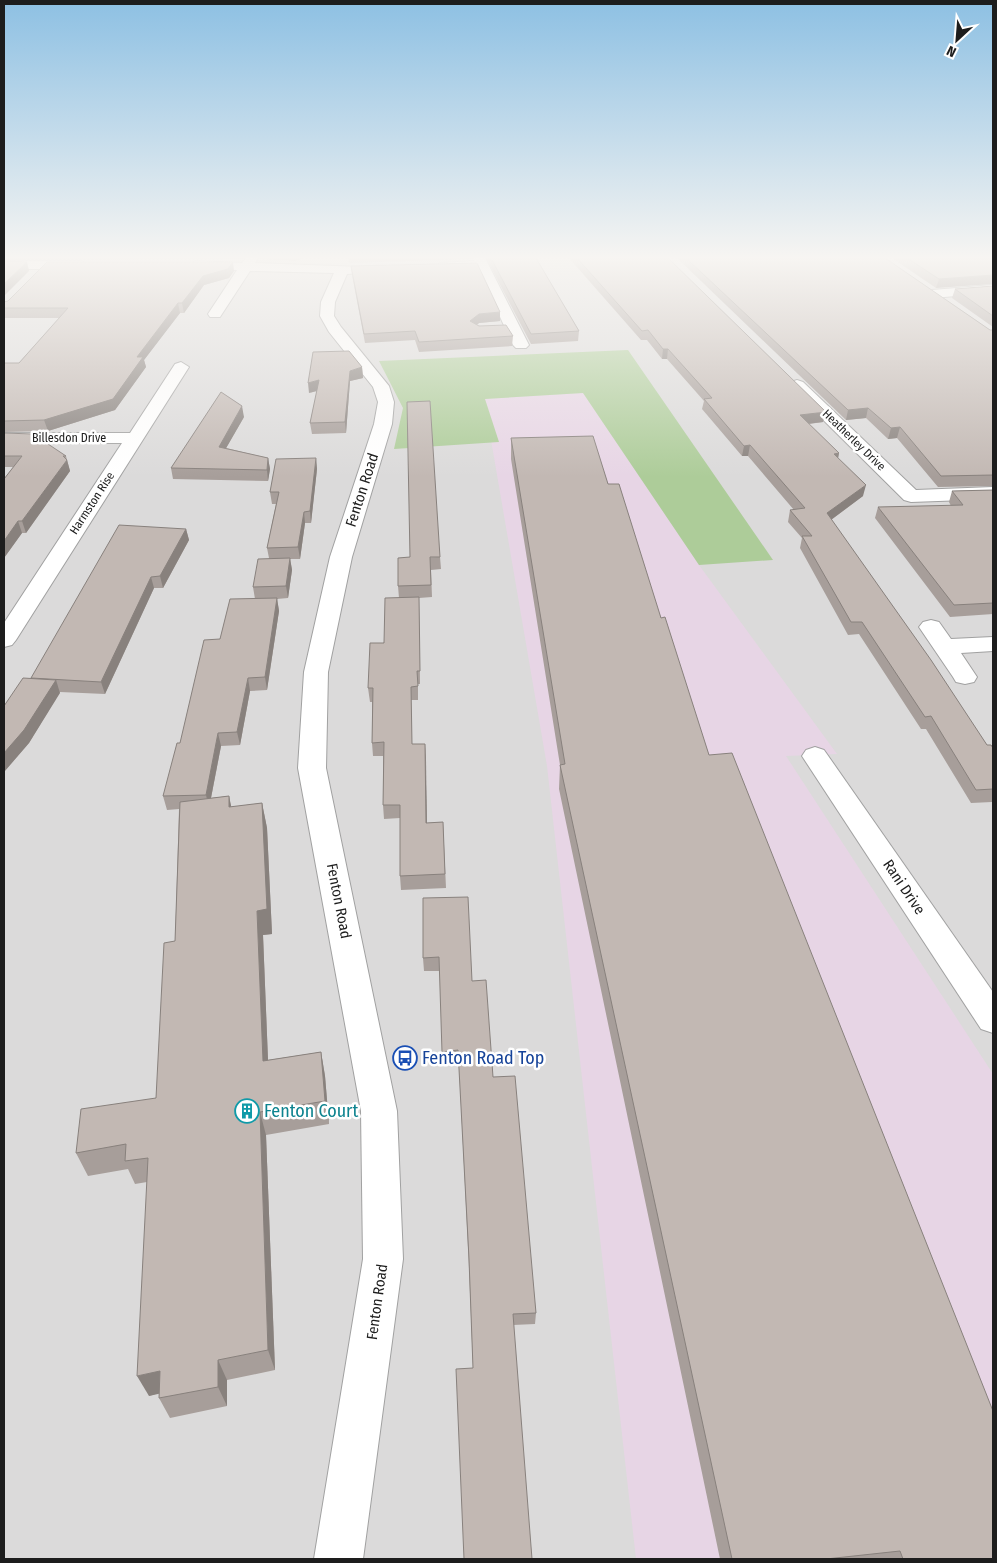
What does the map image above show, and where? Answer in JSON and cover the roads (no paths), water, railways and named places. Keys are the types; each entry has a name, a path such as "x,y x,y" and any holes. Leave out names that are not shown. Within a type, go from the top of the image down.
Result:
{"street":[{"name":"Fenton Road","path":"336,331 381,386 386,402 383,424 341,557 316,672 312,768 379,1111 384,1259 339,1559"},
{"path":"514,331 521,345"},
{"name":"Harmston Rise","path":"4,640 181,367"},
{"name":"Heatherley Drive","path":"788,376 911,496 993,493"},
{"name":"Billesdon Drive","path":"4,438 135,438"},
{"path":"931,626 965,677"},
{"path":"944,647 993,644"},
{"name":"Rani Drive","path":"815,756 993,1019"}],"place":[{"name":"Fenton Road Top","path":"405,1058"},
{"name":"Fenton Court","path":"247,1111"}]}
